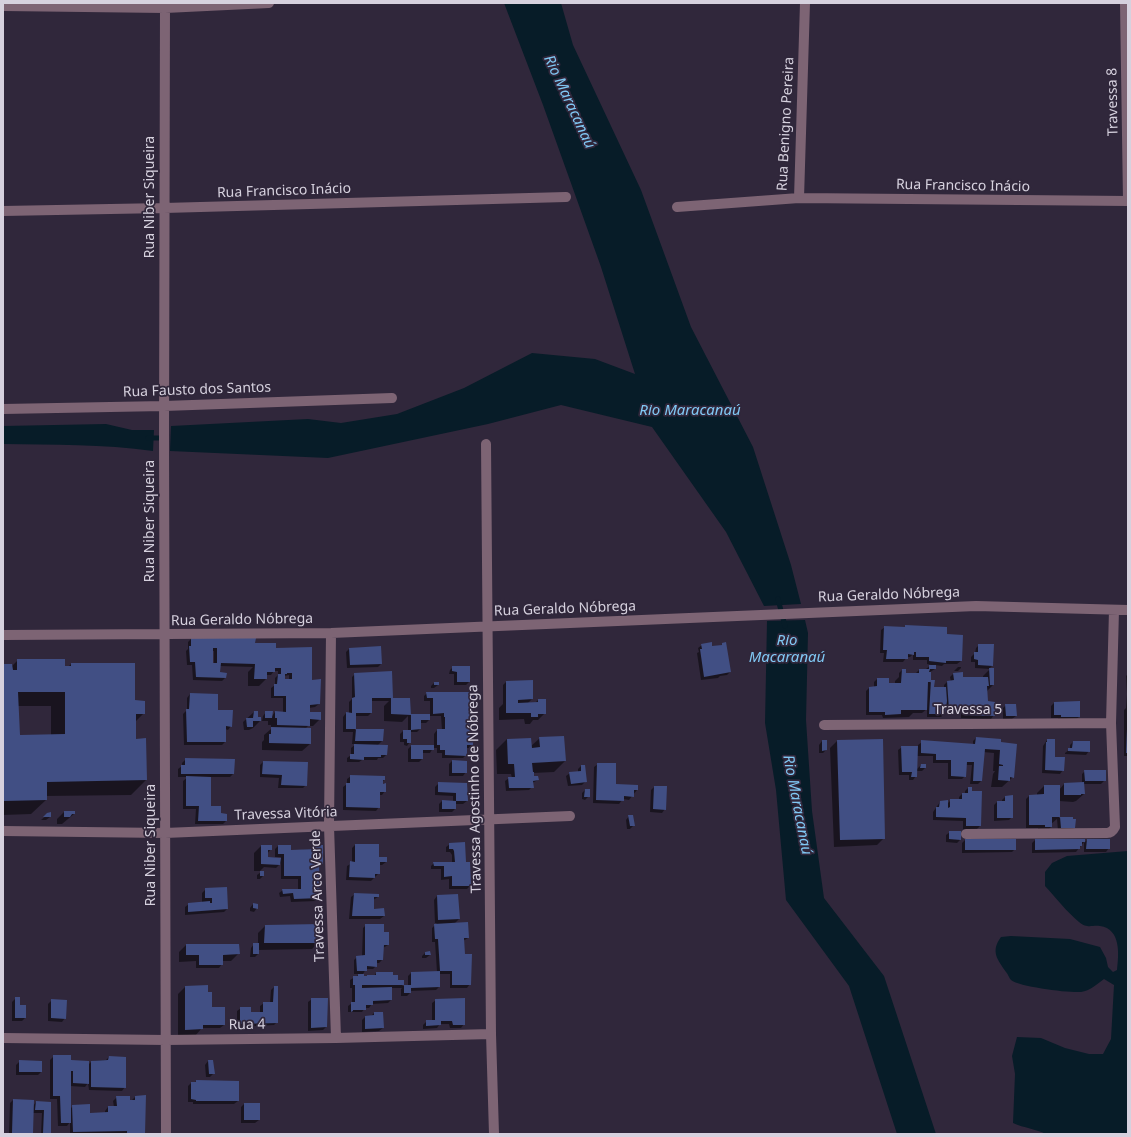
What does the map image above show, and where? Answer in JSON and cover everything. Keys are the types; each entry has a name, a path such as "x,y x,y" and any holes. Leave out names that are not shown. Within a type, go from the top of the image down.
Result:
{"street":[{"path":"3,6 269,3"},
{"name":"Rua Benigno Pereira","path":"677,207 798,198 805,3"},
{"name":"Travessa 8","path":"1125,3 1128,201"},
{"name":"Rua Niber Siqueira","path":"165,5 164,635 166,1134"},
{"name":"Rua Francisco Inácio","path":"3,211 566,197"},
{"name":"Rua Francisco Inácio","path":"798,198 1128,201"},
{"name":"Rua Fausto dos Santos","path":"3,409 164,406 392,398"},
{"name":"Travessa Agostinho de Nóbrega","path":"486,444 491,1034 494,1134"},
{"name":"Rua Geraldo Nóbrega","path":"3,635 331,633 976,606 1128,610"},
{"path":"966,834 1110,833 1115,827 1111,724 1114,610"},
{"name":"Travessa Arco Verde","path":"331,633 329,826 336,1038"},
{"name":"Travessa 5","path":"824,726 1111,724"},
{"name":"Travessa Vitória","path":"3,831 165,833 570,816"},
{"name":"Rua 4","path":"3,1038 166,1040 491,1034"}],"water":[{"name":"Rio Maracanaú","path":"504,3 561,3 573,45 641,190 691,327 753,447 791,565 801,604 764,606 726,532 652,427 561,405 488,424 328,458 170,451 171,426 308,419 341,423 397,414 464,388 532,353 595,359 635,374 601,267 543,105"},
{"path":"106,424 132,430 154,430 153,451 97,446 3,444 3,426"},
{"name":"Rio Macaranaú","path":"805,620 808,633 806,720 812,811 824,898 884,976 936,1134 897,1134 849,986 786,900 776,790 765,723 767,621"},
{"path":"1128,851 1128,1134 1046,1134 1013,1123 1015,1074 1012,1056 1017,1037 1041,1038 1065,1048 1089,1054 1103,1054 1111,1039 1114,985 1104,979 1087,990 1075,992 1045,989 1016,983 1010,979 996,956 996,947 998,942 1001,937 1011,936 1070,939 1100,947 1106,958 1108,967 1113,972 1117,970 1118,950 1115,937 1112,932 1107,928 1085,925 1079,922 1045,886 1045,872 1052,863 1067,856"}],"building":[{"path":"905,625 947,627 947,634 963,635 962,661 946,661 946,663 929,661 929,657 916,657 916,652 914,652 914,655 908,654 908,659 886,659 887,650 883,650 884,626 905,627"},
{"path":"191,638 256,638 255,643 276,643 276,648 312,647 312,680 321,679 320,704 310,705 310,712 321,712 321,720 310,719 310,726 277,725 275,711 286,712 286,696 274,696 274,684 277,684 278,674 281,674 281,668 275,668 275,672 267,672 267,679 254,679 255,664 221,663 220,672 227,673 226,678 196,677 195,662 190,662 189,646 191,646","holes":["213,648 217,648 217,663 213,663","292,673 292,679 285,679 285,674"]},
{"path":"712,642 712,646 722,645 722,643 726,642 731,672 704,677 700,649 702,649 701,644"},
{"path":"978,644 994,644 993,666 978,665 978,660 974,659 974,652 978,652"},
{"path":"381,646 382,664 350,665 349,648"},
{"path":"17,659 65,659 65,666 71,666 71,663 135,663 135,700 145,701 145,714 136,714 136,739 146,738 147,780 47,782 47,800 3,801 3,664 12,664 13,670 17,670","holes":["18,692 65,692 65,734 20,735"]},
{"path":"929,665 936,665 936,669 930,669 929,672 931,672 931,682 928,682 927,710 901,710 901,714 885,715 885,712 869,712 869,687 877,686 877,678 889,678 889,683 901,683 902,669 906,669 906,673 919,673 919,669 929,669"},
{"path":"452,666 470,666 470,682 457,682 457,672 452,671"},
{"path":"989,668 994,668 994,685 990,685"},
{"path":"392,671 393,698 410,698 411,715 391,714 391,698 372,698 372,713 356,713 356,729 346,729 346,712 352,713 352,698 355,697 354,673"},
{"path":"963,672 963,677 988,677 988,701 995,702 995,716 964,715 964,710 949,710 947,681 954,680 953,673"},
{"path":"533,680 533,699 518,700 518,703 538,702 538,699 546,699 546,714 538,714 538,717 531,717 531,713 506,713 506,681"},
{"path":"931,680 935,680 934,687 946,687 947,701 945,714 929,714"},
{"path":"434,682 439,682 439,685 434,685"},
{"path":"426,692 474,692 474,703 470,703 470,714 474,713 473,745 467,745 467,756 445,755 445,750 440,750 440,745 437,745 437,729 445,729 445,717 444,713 433,714 433,698 427,698"},
{"path":"190,693 218,694 218,710 233,710 232,727 226,726 226,742 187,742 186,709 189,709"},
{"path":"1080,701 1080,717 1061,717 1061,715 1054,715 1054,702"},
{"path":"1005,704 1016,704 1017,716 1006,716"},
{"path":"254,711 258,711 258,717 261,717 261,721 253,721 253,727 247,727 246,718 253,718"},
{"path":"265,711 273,711 272,718 265,718"},
{"path":"411,714 430,714 430,720 421,720 421,729 411,730"},
{"path":"271,727 311,728 311,744 269,743"},
{"path":"356,729 384,729 383,741 355,741"},
{"path":"1127,729 1128,753 1126,753"},
{"path":"403,730 411,730 411,743 407,743 407,739 403,739"},
{"path":"564,736 566,761 532,763 534,776 538,776 539,780 533,781 534,788 509,788 508,777 515,777 514,764 508,764 507,739 531,738 532,748 540,747 539,737"},
{"path":"976,737 1001,739 1001,742 1017,744 1014,778 1010,777 1010,781 998,780 999,766 1003,766 999,764 1000,750 985,749 982,781 973,781 974,762 967,762 966,777 951,776 951,760 936,760 936,754 921,753 921,740 975,744"},
{"path":"883,739 885,839 840,840 837,740"},
{"path":"1047,739 1055,739 1055,757 1065,757 1064,771 1045,770"},
{"path":"822,740 827,740 827,750 822,751"},
{"path":"1073,741 1090,741 1090,752 1068,751 1068,748 1072,748"},
{"path":"354,744 388,745 387,755 381,755 381,757 364,757 364,760 350,759 350,754 354,754"},
{"path":"411,745 434,745 434,750 423,750 423,759 411,759"},
{"path":"901,746 918,746 917,777 911,777 912,772 902,772"},
{"path":"185,758 235,759 234,774 181,774 181,765 185,765"},
{"path":"452,760 467,761 467,773 452,773"},
{"path":"263,761 308,762 307,786 281,785 282,775 262,774"},
{"path":"597,763 616,763 616,784 638,785 638,790 634,790 634,797 624,796 624,801 596,800"},
{"path":"921,764 926,764 926,768 920,768"},
{"path":"581,765 585,765 587,782 571,784 569,772 581,771"},
{"path":"1084,770 1106,770 1106,781 1085,781"},
{"path":"350,775 385,776 383,784 386,783 386,792 380,792 380,808 346,807 346,783 350,783"},
{"path":"186,776 211,777 211,806 221,806 221,813 227,814 227,821 198,821 199,806 186,806"},
{"path":"438,782 467,783 468,801 456,801 456,793 438,792"},
{"path":"1084,782 1085,794 1064,795 1064,783"},
{"path":"1044,785 1060,785 1060,817 1052,817 1052,827 1045,827 1045,825 1029,825 1029,795 1044,794"},
{"path":"654,786 667,786 666,810 653,809"},
{"path":"968,787 972,787 972,791 982,791 981,826 966,826 966,818 936,817 936,807 939,807 940,801 948,800 948,808 950,807 950,799 962,799 962,793 968,793"},
{"path":"585,789 590,789 590,797 584,797"},
{"path":"1013,795 1013,818 997,818 997,801 1005,801 1005,796"},
{"path":"442,800 456,801 456,809 442,809"},
{"path":"64,811 75,811 75,814 72,814 70,817 64,817"},
{"path":"51,812 51,817 43,817 47,813"},
{"path":"628,815 633,815 635,826 630,826"},
{"path":"1060,817 1073,817 1073,819 1076,819 1075,828 1061,828"},
{"path":"949,831 961,831 961,840 949,839"},
{"path":"965,839 1016,839 1016,850 965,850"},
{"path":"1035,839 1085,839 1085,842 1082,842 1080,849 1035,850"},
{"path":"1087,839 1110,839 1110,849 1086,849"},
{"path":"465,842 466,862 470,862 471,886 452,886 452,876 444,877 444,866 434,866 433,862 455,862 454,851 453,849 449,849 449,843"},
{"path":"355,844 379,844 379,857 387,857 387,862 380,862 380,874 375,874 375,878 349,877 350,861 355,862"},
{"path":"261,845 272,845 272,850 268,850 268,857 281,858 280,865 261,864"},
{"path":"278,845 291,845 291,850 315,849 315,845 323,845 323,864 319,864 320,898 294,899 293,893 283,894 282,889 301,889 301,876 284,876 284,854 278,854"},
{"path":"260,871 264,871 264,876 260,876"},
{"path":"227,887 228,909 188,912 188,903 210,901 210,903 212,903 212,898 205,898 205,888"},
{"path":"354,893 379,894 379,897 374,897 374,909 384,908 385,916 352,916"},
{"path":"458,894 460,919 438,920 437,895"},
{"path":"253,903 258,904 258,909 253,908"},
{"path":"468,922 469,938 464,938 465,954 472,954 471,985 452,985 452,971 440,971 438,939 435,939 434,924"},
{"path":"320,924 320,943 264,943 265,925"},
{"path":"365,924 384,924 384,932 389,932 389,945 384,945 383,960 377,960 377,967 367,966 367,971 357,971 356,956 365,955"},
{"path":"253,943 259,943 259,954 253,954"},
{"path":"186,944 239,944 240,954 223,955 223,965 199,965 199,955 186,955"},
{"path":"430,951 431,955 425,955 425,952"},
{"path":"440,971 440,987 411,988 411,993 404,993 404,985 411,985 411,972"},
{"path":"376,972 393,972 393,975 398,975 398,980 404,980 404,985 362,985 362,988 392,987 392,1000 373,1001 373,1005 366,1005 366,1010 353,1010 351,1012 351,1002 355,1002 355,985 353,985 353,976 358,976 358,974 364,974 364,976 376,975"},
{"path":"208,985 208,992 212,992 212,1007 225,1007 225,1025 203,1025 203,1029 185,1030 185,986"},
{"path":"274,986 278,986 278,1023 240,1024 240,1007 251,1007 251,1012 263,1012 263,1002 273,1002"},
{"path":"15,997 20,997 20,1005 26,1005 26,1018 15,1018"},
{"path":"311,998 328,998 327,1027 311,1028"},
{"path":"465,998 465,1025 453,1025 452,1021 441,1021 441,1025 426,1026 426,1020 435,1020 435,999"},
{"path":"51,999 67,1000 66,1019 51,1018"},
{"path":"374,1012 383,1012 384,1028 365,1029 365,1016 374,1015"},
{"path":"53,1055 71,1055 71,1060 89,1061 89,1084 73,1083 73,1071 71,1071 71,1123 61,1123 60,1096 53,1096"},
{"path":"109,1056 126,1057 126,1088 91,1087 91,1061 108,1060"},
{"path":"19,1060 42,1061 42,1072 19,1072"},
{"path":"208,1060 213,1060 215,1074 209,1074"},
{"path":"196,1080 239,1081 239,1101 196,1101 191,1099 191,1082 196,1082"},
{"path":"146,1095 145,1134 127,1134 127,1131 73,1132 72,1105 90,1104 90,1113 108,1112 108,1106 117,1106 116,1096 130,1096 130,1100 135,1100 135,1096"},
{"path":"13,1099 34,1100 33,1133 12,1133"},
{"path":"36,1101 51,1102 51,1133 43,1133 44,1110 35,1110"},
{"path":"244,1103 260,1103 260,1120 244,1120"}],"waterway":[{"path":"148,438 166,438"},
{"name":"Rio Maracanaú","path":"778,599 785,626"}]}
